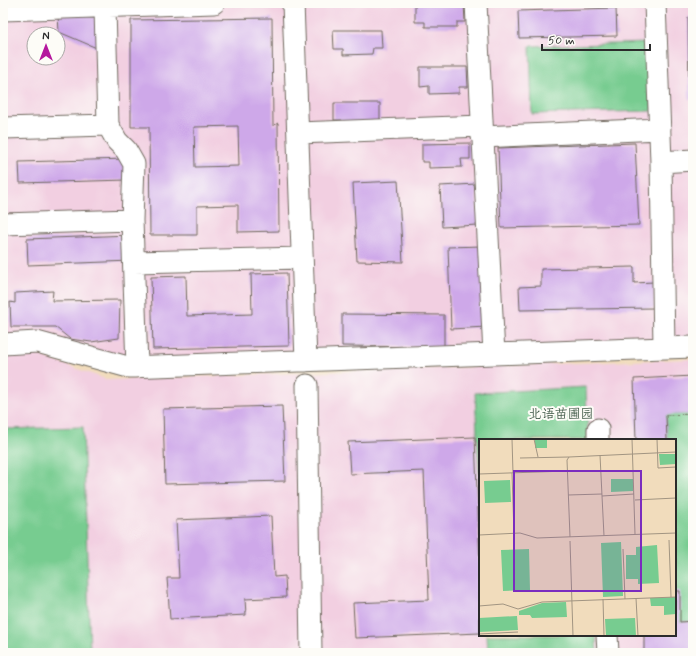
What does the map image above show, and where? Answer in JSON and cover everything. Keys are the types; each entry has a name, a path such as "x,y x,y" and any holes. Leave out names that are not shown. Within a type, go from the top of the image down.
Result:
{"street":[{"path":"3,10 214,3"},
{"path":"293,3 306,361"},
{"path":"476,3 494,354"},
{"path":"655,3 662,162 664,348"},
{"path":"105,7 108,125 117,141 126,150 134,164 132,220 136,367"},
{"path":"3,128 108,125"},
{"path":"298,133 660,129"},
{"path":"662,162 693,160"},
{"path":"3,224 132,220"},
{"path":"134,262 302,258"},
{"path":"3,344 37,342 128,367 693,347"},
{"path":"307,385 311,653"},
{"path":"608,636 608,653"}],"shaded area":[{"path":"3,3 693,3 693,347 137,367 3,343"},
{"path":"28,351 108,380 693,359 693,653 3,653 3,352"}],"green space":[{"path":"650,43 652,111 532,114 530,46"},
{"name":"北语苗圃园","path":"586,387 588,439 479,439 479,472 475,393"},
{"path":"693,414 693,621 680,622 676,597 676,439 667,439 666,415"},
{"path":"83,427 90,653 3,653 3,429"},
{"path":"487,636 596,636 597,653 488,653"}],"building":[{"path":"415,3 464,3 465,22 457,22 457,27 425,27 425,22 415,22"},
{"path":"616,8 617,36 519,38 518,11"},
{"path":"97,14 99,49 66,35 66,26 59,26 58,15"},
{"path":"688,17 693,17 693,100 689,100"},
{"path":"272,18 273,126 278,123 279,231 238,232 238,205 197,206 197,235 150,235 149,127 131,127 131,20","holes":["238,126 239,166 195,167 194,127"]},
{"path":"333,30 381,30 382,48 373,48 372,54 343,55 343,49 334,49"},
{"path":"420,67 467,67 468,87 459,87 459,93 429,94 429,86 420,87"},
{"path":"334,103 380,103 380,121 342,128 342,120 334,120"},
{"path":"470,143 470,159 461,159 462,167 429,168 429,162 422,162 422,144"},
{"path":"635,143 639,225 501,228 498,148"},
{"path":"127,159 127,180 20,183 19,162"},
{"path":"398,181 403,262 357,261 353,183"},
{"path":"476,184 478,225 442,227 440,186"},
{"path":"130,235 131,261 28,265 27,239"},
{"path":"482,246 486,327 451,329 448,247"},
{"path":"634,267 634,283 654,282 654,308 520,310 519,287 541,286 541,269"},
{"path":"287,273 289,346 153,349 151,277 186,276 187,316 252,314 251,274"},
{"path":"53,291 52,301 120,300 119,338 91,342 70,339 55,327 11,327 10,302 15,303 15,293"},
{"path":"342,314 444,315 444,347 342,346"},
{"path":"693,376 693,414 666,415 667,439 636,439 634,379"},
{"path":"282,406 285,481 165,484 163,409"},
{"path":"475,437 479,541 479,633 355,638 353,603 429,600 424,471 350,474 348,442"},
{"path":"271,516 274,577 285,576 286,597 245,599 246,615 170,619 167,578 179,578 176,520"},
{"path":"676,591 680,591 680,622 693,621 693,652 644,653 644,636 676,636"}]}
